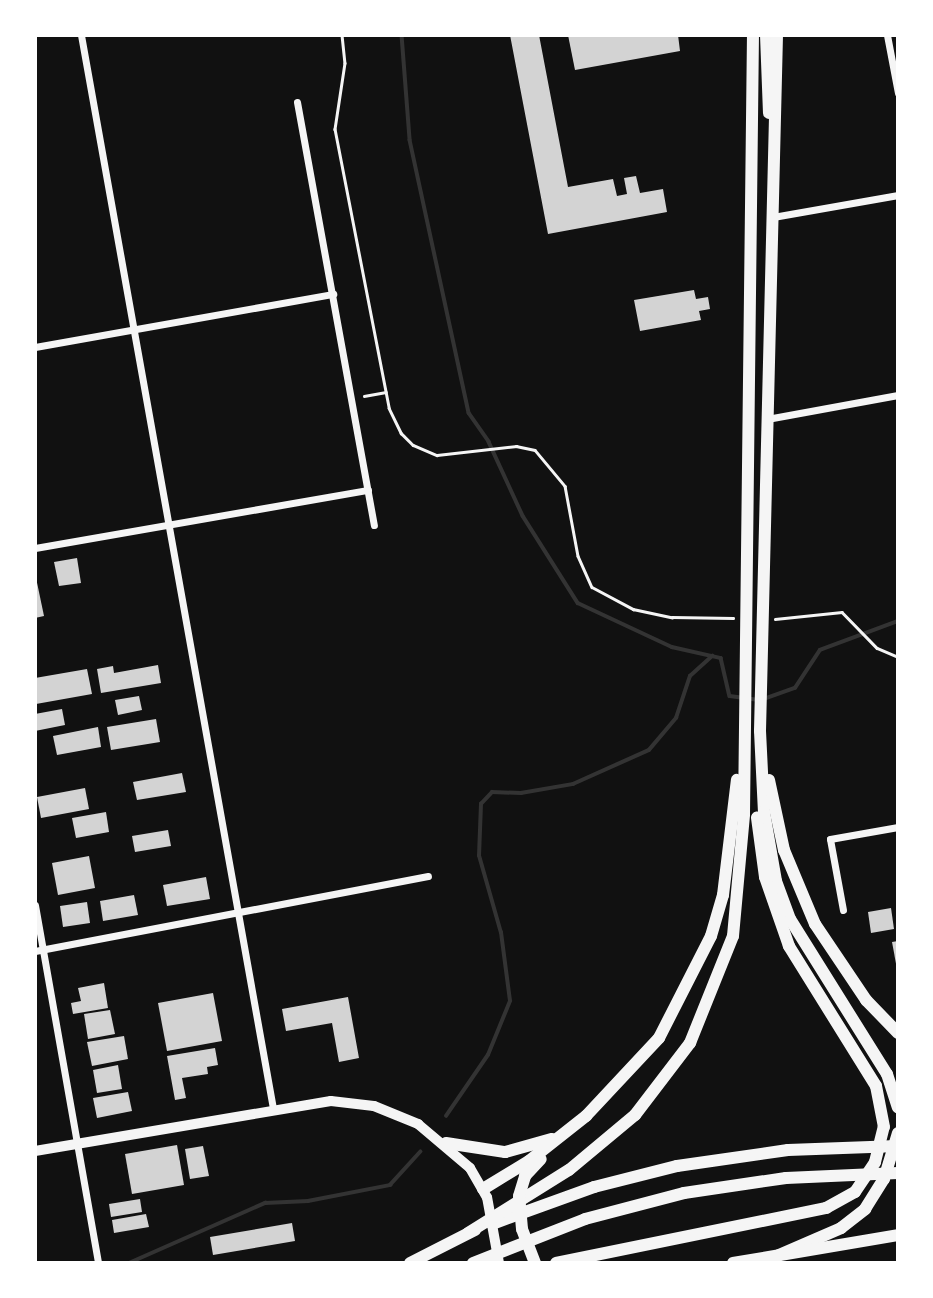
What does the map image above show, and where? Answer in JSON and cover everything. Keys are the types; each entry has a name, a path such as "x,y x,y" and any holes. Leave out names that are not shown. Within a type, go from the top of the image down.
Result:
{"main road":[{"path":"410,1263 468,1233 607,1142 665,1079 690,1043 725,963 738,902 744,814 742,731 753,35"},
{"path":"766,35 767,102 775,137"},
{"path":"556,1263 811,1213 855,1192 875,1162 884,1127 876,1086 813,991 775,911 755,808 760,731 777,35"},
{"path":"535,1263 522,1229 521,1185 562,1136 637,1065 666,1026 700,967 723,895 742,731"},
{"path":"760,731 775,815 800,892 836,959 898,1033"},
{"path":"760,731 770,850 790,919 887,1074 898,1107"},
{"path":"35,1151 331,1101 374,1106 418,1124 446,1143 485,1193 499,1263"},
{"path":"779,1255 841,1228 865,1209 877,1191 898,1133"},
{"path":"446,1143 505,1152 562,1136"},
{"path":"485,1193 562,1136"},
{"path":"468,1233 594,1187 677,1166 788,1150 898,1146"},
{"path":"473,1263 585,1219 684,1193 786,1178 898,1174"},
{"path":"733,1263 898,1236"}],"street":[{"path":"81,35 272,1109"},
{"path":"887,35 898,93"},
{"path":"297,102 374,525"},
{"path":"773,216 898,194"},
{"path":"35,347 332,294"},
{"path":"767,419 898,396"},
{"path":"35,548 369,490"},
{"path":"844,910 830,839 898,827"},
{"path":"39,951 428,876"},
{"path":"35,905 39,951 98,1263"}],"path":[{"path":"342,35 345,63 335,129 393,420 413,445 437,455 503,447 535,450 556,471 569,498 584,575 604,596 633,609 672,617 742,618"},
{"path":"364,396 386,392"},
{"path":"767,619 836,610 857,625 883,653 898,657"}],"building":[{"path":"510,35 539,35 568,187 613,179 617,196 627,194 624,178 636,176 640,193 663,189 667,212 548,234"},
{"path":"568,35 678,35 680,51 575,70"},
{"path":"694,290 696,299 708,297 710,309 699,311 701,320 640,331 634,300"},
{"path":"77,558 81,583 59,586 54,562"},
{"path":"35,573 44,616 35,618"},
{"path":"158,665 161,683 101,693 97,669 113,666 114,673"},
{"path":"87,669 92,694 36,704 35,678"},
{"path":"139,696 142,710 118,715 115,700"},
{"path":"62,709 65,725 35,731 35,714"},
{"path":"156,719 160,742 111,750 107,727"},
{"path":"98,727 101,747 57,755 53,736"},
{"path":"182,773 186,792 137,800 133,782"},
{"path":"85,788 89,809 41,818 37,797"},
{"path":"106,812 109,832 76,838 72,818"},
{"path":"168,830 171,846 135,852 132,836"},
{"path":"89,856 95,888 58,895 52,863"},
{"path":"206,877 210,899 167,906 163,885"},
{"path":"134,895 138,915 103,921 100,901"},
{"path":"87,902 90,923 63,927 60,906"},
{"path":"891,908 894,929 871,933 868,912"},
{"path":"898,941 898,969 897,969 892,942"},
{"path":"104,983 108,1008 73,1014 71,1003 81,1001 78,988"},
{"path":"213,993 222,1041 167,1051 158,1003"},
{"path":"348,997 359,1058 339,1062 332,1023 286,1031 282,1009"},
{"path":"110,1010 115,1034 88,1039 84,1014"},
{"path":"124,1036 128,1059 92,1066 87,1042"},
{"path":"215,1048 218,1065 207,1067 208,1074 182,1078 186,1098 175,1100 167,1056"},
{"path":"118,1065 122,1089 97,1093 93,1070"},
{"path":"128,1092 132,1111 97,1118 93,1098"},
{"path":"177,1145 184,1185 132,1194 125,1154"},
{"path":"203,1146 209,1176 190,1179 185,1149"},
{"path":"140,1199 142,1212 111,1217 109,1204"},
{"path":"146,1214 149,1227 114,1233 112,1220"},
{"path":"292,1223 295,1241 213,1255 210,1237"}],"waterway":[{"path":"402,35 410,140 469,413 489,442 523,516 578,603 672,647 721,658 730,696 757,700"},
{"path":"764,699 795,688 820,650 898,621"},
{"path":"446,1116 488,1055 510,1001 501,933 479,856 481,804 492,792 521,793 573,784 649,750 676,718 690,676 712,656"},
{"path":"129,1263 265,1203 308,1201 390,1185 420,1152"}]}
